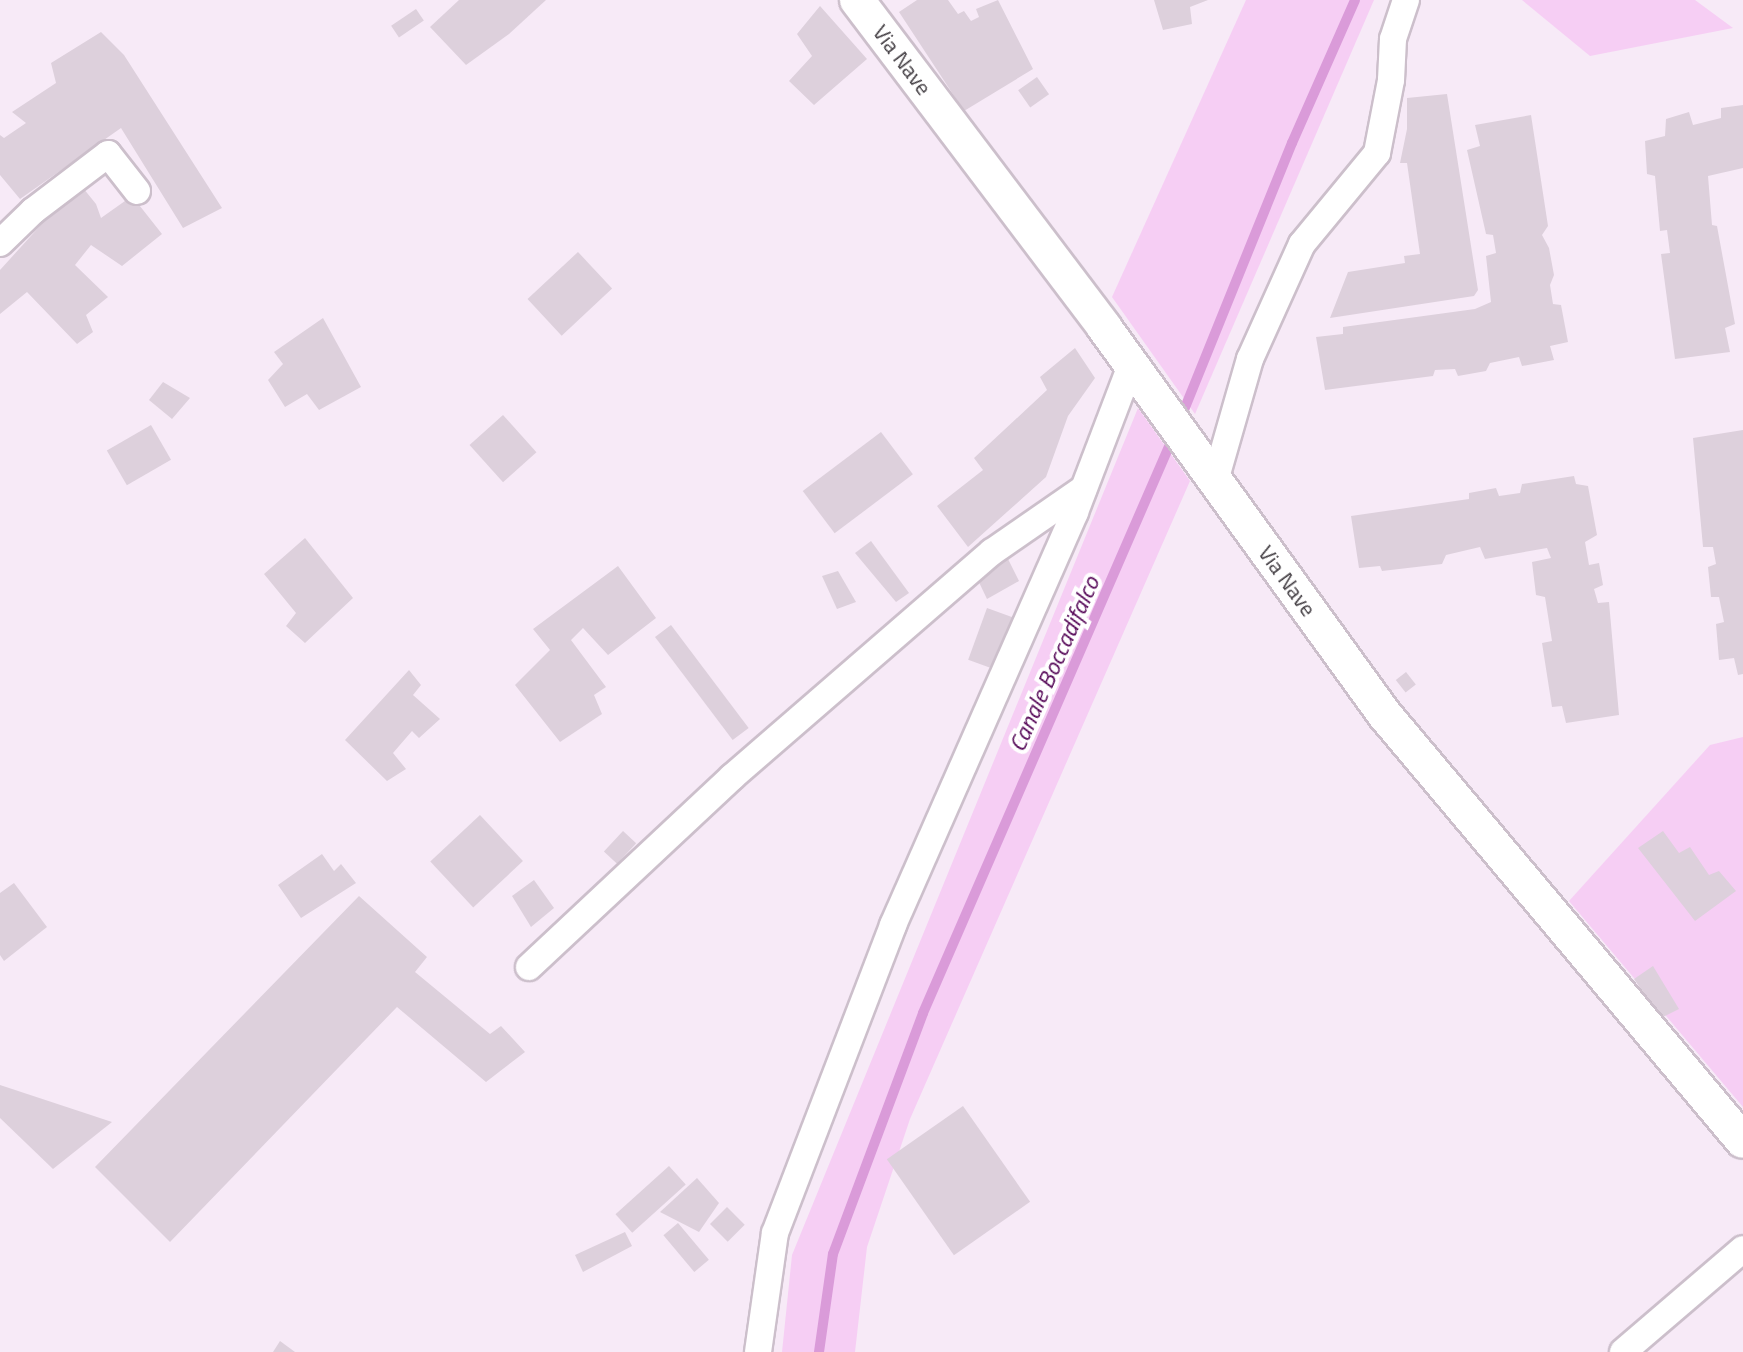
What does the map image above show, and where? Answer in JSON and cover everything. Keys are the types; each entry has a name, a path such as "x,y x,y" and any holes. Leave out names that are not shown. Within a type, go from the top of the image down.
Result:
{"street":[{"name":"Via Nave","path":"857,0 1131,365 1385,715 1743,1141"},
{"path":"1209,472 1250,359 1302,244 1377,153 1391,80 1393,39 1406,0"},
{"path":"0,243 33,211 108,154 137,191"},
{"path":"758,1352 775,1233 893,925 1083,489 1131,365"},
{"path":"529,967 732,777 992,552 1083,489"},
{"path":"1623,1352 1743,1249"}],"shaded area":[{"path":"1246,0 1374,0 1195,414 1112,297"},
{"path":"1522,0 1695,0 1733,28 1590,56"},
{"path":"1138,408 1190,481 910,1119 867,1247 855,1352 782,1352 792,1255"},
{"path":"1743,737 1743,1107 1569,901 1710,745"}],"building":[{"path":"459,0 546,0 509,34 466,65 430,27"},
{"path":"917,0 948,0 958,14 964,11 971,21 979,17 976,9 998,0 1033,69 964,111 899,12"},
{"path":"1154,0 1208,0 1190,7 1192,24 1163,30"},
{"path":"820,6 867,59 814,105 789,81 812,56 797,34"},
{"path":"416,9 424,21 399,37 391,26"},
{"path":"101,32 124,55 222,208 183,228 121,128 20,199 0,175 0,135 4,138 26,123 12,112 56,83 51,63"},
{"path":"1037,77 1049,94 1030,107 1018,90"},
{"path":"1447,94 1478,290 1474,296 1330,318 1348,272 1405,263 1404,256 1420,254 1407,163 1400,163 1407,129 1407,98"},
{"path":"1743,105 1743,168 1708,176 1712,225 1717,226 1735,324 1725,328 1730,352 1675,359 1661,254 1670,253 1667,230 1660,231 1655,176 1647,174 1645,141 1665,136 1666,119 1689,112 1693,125 1721,118 1721,108"},
{"path":"1531,115 1548,226 1542,235 1549,248 1554,275 1550,285 1553,304 1561,305 1568,342 1550,346 1554,360 1522,366 1519,357 1490,363 1486,371 1458,376 1455,369 1435,370 1433,376 1325,390 1316,337 1343,334 1343,327 1475,309 1491,302 1486,256 1496,253 1493,235 1486,234 1467,150 1480,146 1475,125"},
{"path":"79,183 96,204 101,218 132,196 162,234 122,266 91,245 75,265 108,297 86,315 93,332 77,344 27,292 0,314 0,270"},
{"path":"578,252 612,289 562,336 528,299"},
{"path":"323,318 361,387 319,410 307,394 285,407 268,380 283,364 274,352"},
{"path":"1075,348 1095,378 1068,416 1046,477 968,547 937,506 983,470 974,458 1047,390 1040,377"},
{"path":"163,382 190,398 172,419 149,400"},
{"path":"503,415 536,452 503,482 470,445"},
{"path":"151,425 171,460 127,485 107,450"},
{"path":"1743,430 1743,674 1738,675 1734,658 1719,660 1716,624 1724,622 1719,597 1711,597 1708,567 1716,564 1713,547 1703,547 1693,438"},
{"path":"881,432 913,474 835,533 803,491"},
{"path":"1574,476 1576,484 1588,486 1597,535 1585,542 1589,565 1599,563 1603,585 1594,589 1598,603 1609,602 1619,715 1566,723 1562,706 1552,707 1542,643 1552,641 1545,597 1536,595 1532,562 1551,558 1547,548 1485,559 1480,547 1446,555 1442,564 1382,571 1380,566 1359,568 1351,516 1469,499 1469,493 1496,488 1499,496 1520,493 1522,484"},
{"path":"305,538 353,598 305,643 286,626 296,613 264,574"},
{"path":"871,541 909,593 896,602 855,553"},
{"path":"1006,555 1019,581 987,599 976,576"},
{"path":"618,566 656,618 608,655 583,628 571,640 606,687 594,695 602,714 560,742 515,685 550,650 533,629"},
{"path":"838,571 856,602 837,609 822,576"},
{"path":"987,608 1015,618 996,670 968,660"},
{"path":"671,625 749,728 733,740 655,637"},
{"path":"409,670 421,685 413,695 440,719 419,738 412,731 393,753 406,769 387,781 345,740"},
{"path":"1406,672 1416,685 1406,693 1396,680"},
{"path":"480,815 523,861 473,907 430,861"},
{"path":"623,831 636,843 617,864 604,851"},
{"path":"1663,831 1679,853 1690,847 1709,875 1719,871 1736,891 1695,921 1638,848"},
{"path":"322,854 334,871 341,864 356,883 301,918 278,885"},
{"path":"534,880 554,908 531,927 512,896"},
{"path":"14,883 47,927 4,961 0,955 0,893"},
{"path":"359,896 427,957 415,972 490,1034 501,1026 525,1052 486,1082 397,1007 170,1242 95,1167"},
{"path":"1653,966 1679,1009 1661,1018 1634,979"},
{"path":"0,1085 112,1122 53,1169 0,1118"},
{"path":"963,1106 1030,1202 954,1255 887,1159"},
{"path":"669,1166 686,1185 632,1233 615,1214"},
{"path":"697,1178 719,1203 699,1232 660,1212"},
{"path":"727,1207 745,1225 728,1242 710,1224"},
{"path":"678,1223 709,1260 694,1272 663,1235"},
{"path":"625,1232 632,1246 583,1272 575,1255"},
{"path":"280,1341 295,1352 273,1352"}],"waterway":[{"name":"Canale Boccadifalco","path":"1180,420 1292,143 1355,0"},
{"name":"Canale Boccadifalco","path":"819,1352 833,1254 923,1013 1174,435"}]}
